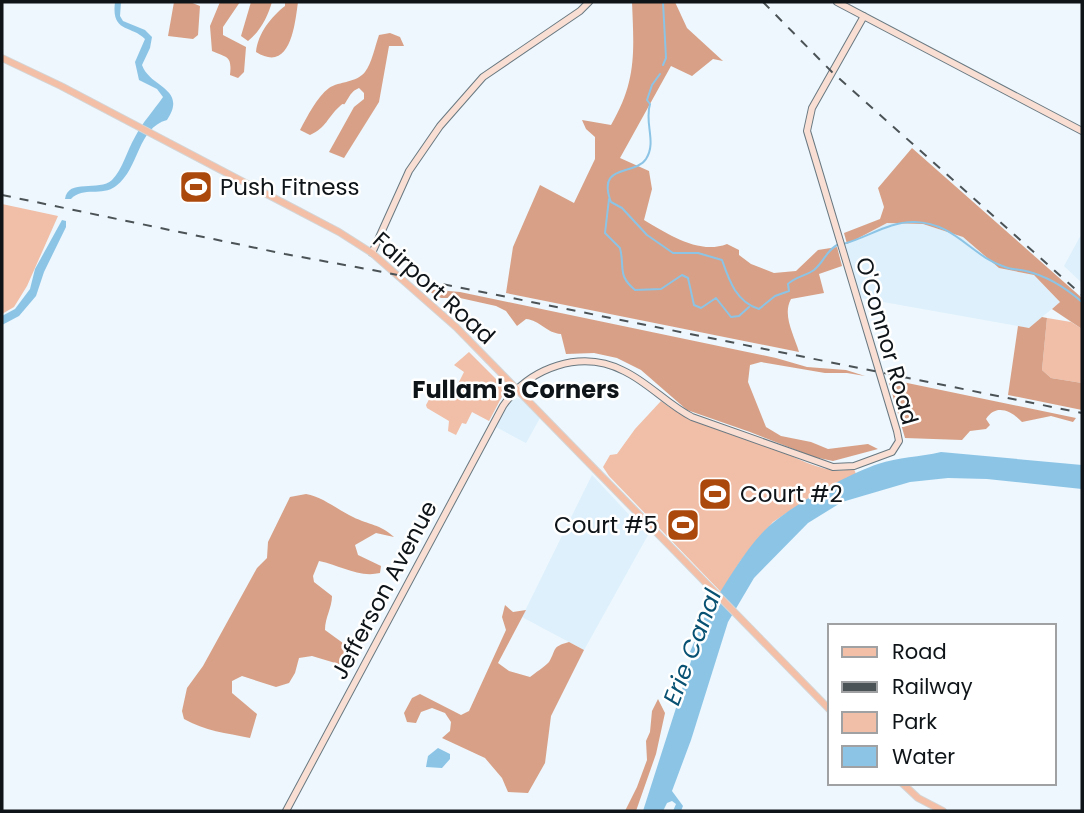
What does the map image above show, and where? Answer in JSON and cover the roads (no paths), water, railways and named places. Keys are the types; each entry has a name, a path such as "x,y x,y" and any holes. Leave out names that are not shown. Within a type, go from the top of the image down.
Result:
{"main road":[{"name":"Fairport Road","path":"2,58 345,235 372,253 445,316 828,708"},
{"path":"904,785 918,798 943,811"}],"street":[{"path":"372,253 409,171 449,116 483,77 589,2"},
{"path":"837,2 1082,131"},
{"name":"O'Connor Road","path":"517,389 553,366 569,362 596,362 623,370 675,408 692,417 826,466 853,466 888,454 897,446 897,431 807,126 812,108 864,16"},
{"name":"Jefferson Avenue","path":"286,811 503,405 517,389"}],"water":[{"path":"115,2 121,2 120,16 123,21 145,30 152,37 142,65 146,73 170,95 173,101 172,109 167,120 150,131 130,169 116,186 105,191 81,193 71,199 65,199 72,189 100,185 112,180 138,132 163,97 157,89 139,80 135,62 145,39 119,24"},
{"path":"62,220 66,221 66,227 44,272 36,296 19,316 2,325 2,316 15,309 30,289 35,269"},
{"path":"941,452 1082,465 1082,489 987,479 948,478 910,482 842,502 808,523 754,578 728,622 672,791 683,806 681,811 673,811 676,804 672,801 667,803 663,811 643,811 692,658 690,652 708,609 756,540 786,513 850,476 886,462"},
{"path":"438,748 450,754 450,759 442,768 426,767 428,756"}],"waterway":[{"path":"663,2 666,58 663,65"},
{"path":"660,74 652,85 647,100 650,104 649,153 641,164 619,172 609,181 611,202 622,208 647,235 673,253 698,253 722,260 739,296 759,309 775,296 789,291 788,284 814,270 837,245"},
{"path":"609,199 605,233 620,248 624,275 635,290 661,289 682,275 688,278 694,305 701,308 716,298 731,317 739,316 749,307"},
{"path":"843,244 896,224 929,224 952,234 993,262 1049,279 1082,302"}],"railway":[{"path":"763,2 832,72 1082,295"},
{"path":"2,195 1082,413"}],"place":[{"name":"Push Fitness","path":"196,187"},
{"name":"Court #2","path":"715,494"},
{"name":"Court #5","path":"683,525"}],"district":[{"name":"Fullam's Corners","path":"516,389"}],"water label":[{"name":"Erie Canal","path":"692,647"}]}
